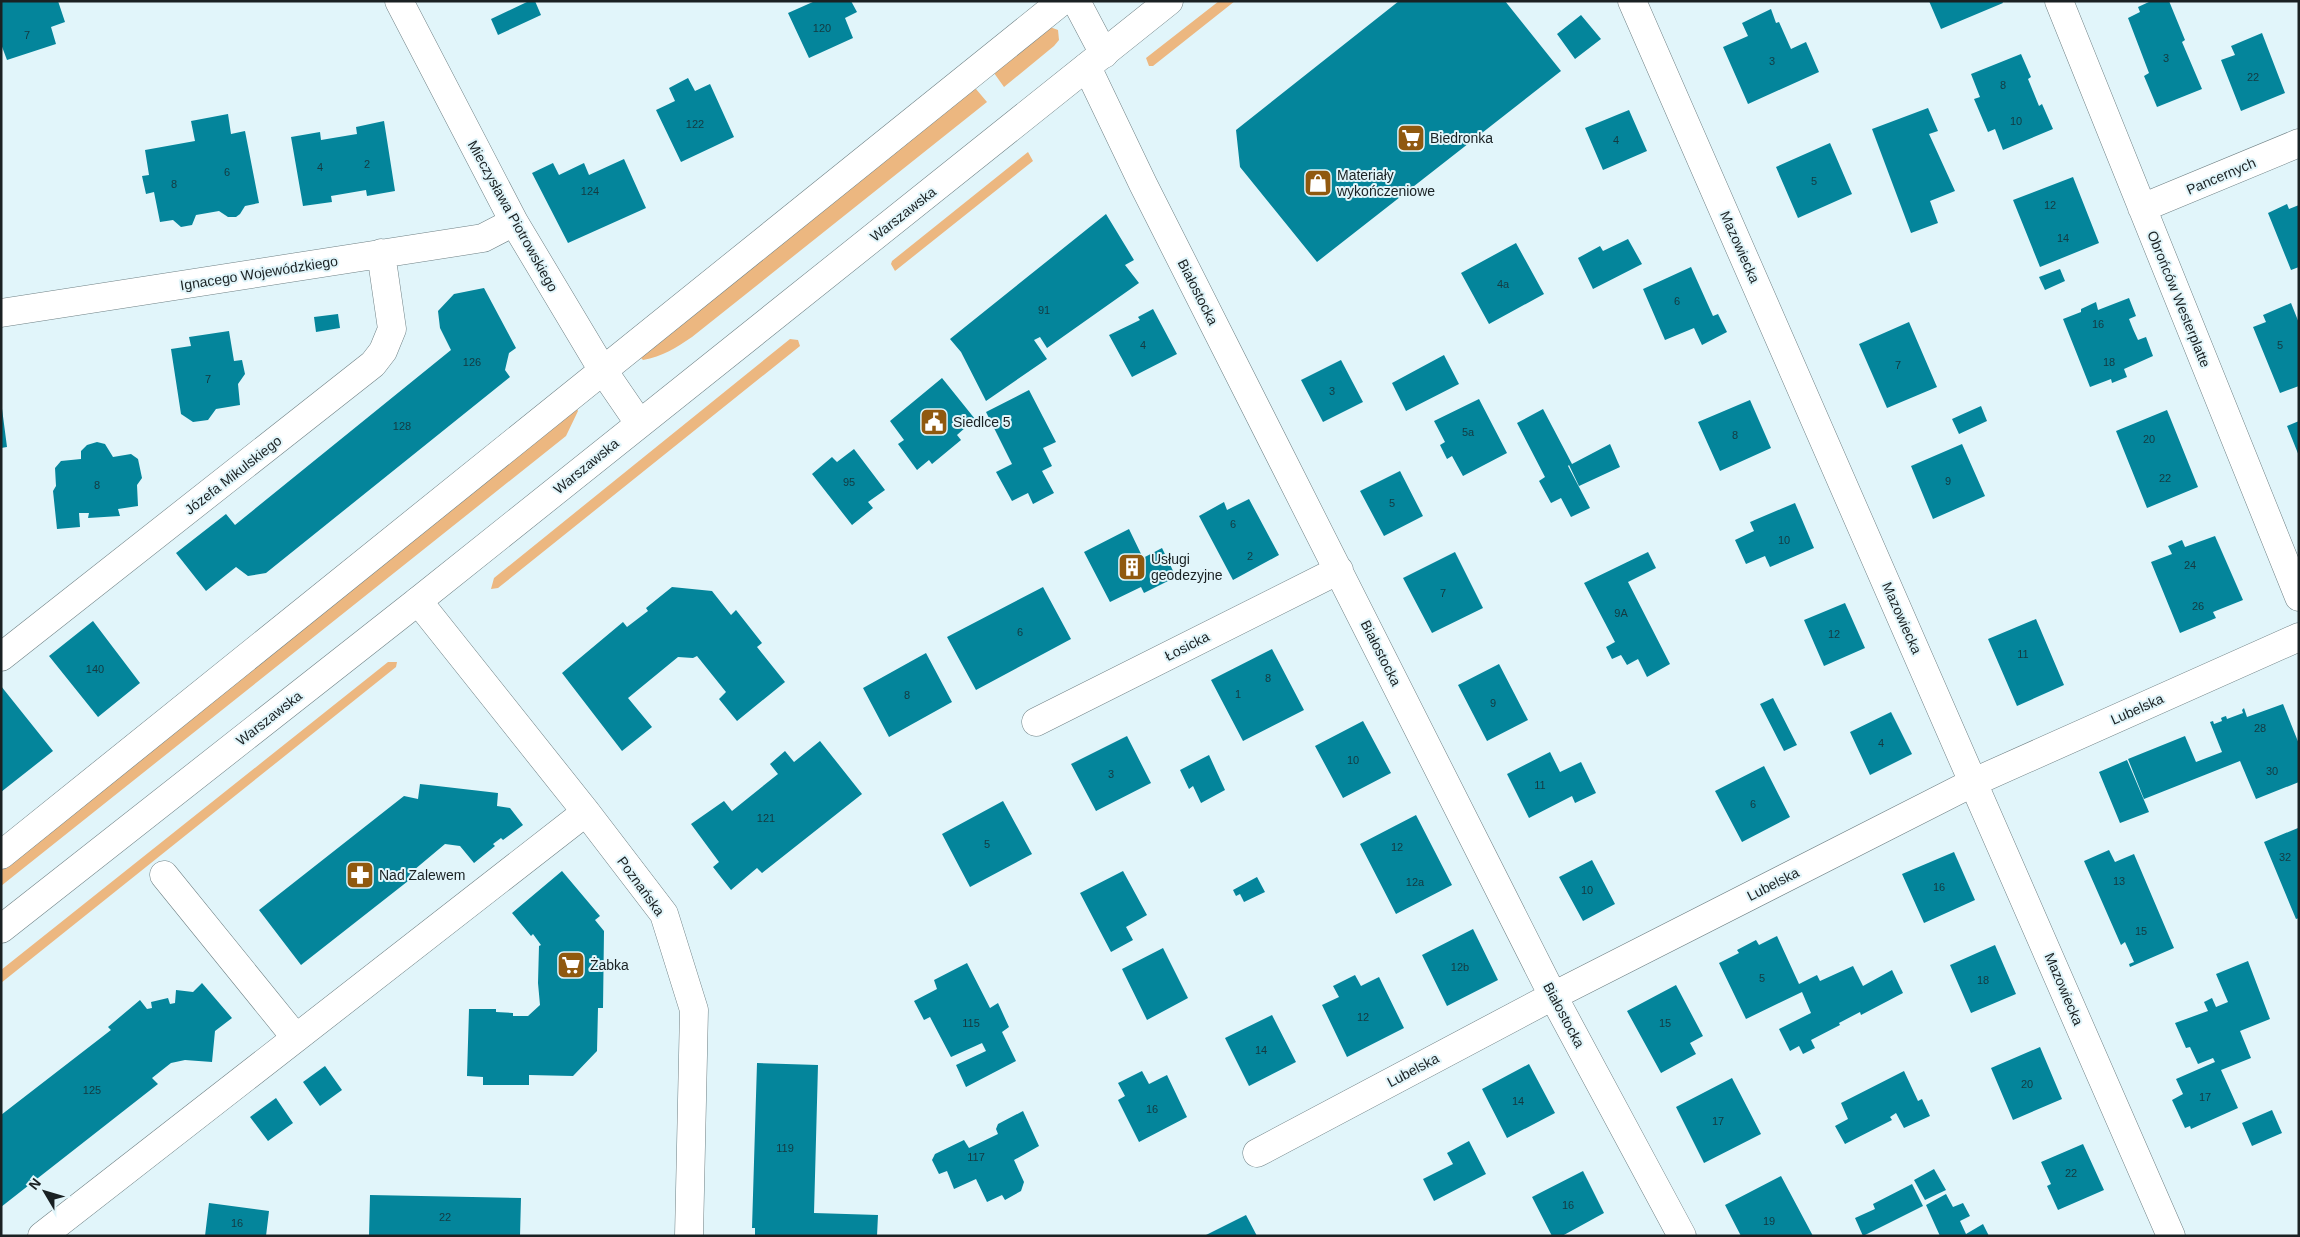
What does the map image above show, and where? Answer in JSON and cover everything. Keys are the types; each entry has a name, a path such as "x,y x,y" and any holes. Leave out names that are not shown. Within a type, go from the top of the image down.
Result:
{"street":[{"name":"Mieczysława Piotrowskiego","path":"399,1 514,222 602,369 639,423"},
{"path":"1,855 602,369 1062,1"},
{"name":"Białostocka","path":"1076,1 1095,61 1143,184 1553,996 1682,1236"},
{"name":"Warszawska","path":"1,929 418,601 1169,1"},
{"name":"Mazowiecka","path":"1632,1 2171,1236"},
{"name":"Obrońców Westerplatte","path":"2059,1 2299,597"},
{"name":"Pancernych","path":"2142,208 2299,143"},
{"name":"Ignacego Wojewódzkiego","path":"1,314 483,238 514,222"},
{"name":"Józefa Mikulskiego","path":"1,658 373,364 383,352 392,329 381,253"},
{"name":"Łosicka","path":"1036,722 1339,570"},
{"name":"Poznańska","path":"418,601 586,812 664,914 694,1010 689,1236"},
{"name":"Lubelska","path":"1257,1153 1553,996 1974,782 2299,637"},
{"path":"42,1236 586,812"},
{"path":"164,875 296,1038"}],"shaded area":[{"path":"1219,1 1235,1 1153,66 1149,66 1146,58"},
{"path":"1050,27 1058,30 1059,40 1004,87 994,73"},
{"path":"976,89 987,102 692,337 657,357 643,360 640,357 968,90"},
{"path":"1028,152 1033,161 895,271 891,264 892,261"},
{"path":"790,339 798,340 800,346 498,588 491,589 494,578"},
{"path":"576,407 578,411 566,436 1,886 1,860"},
{"path":"388,662 397,662 396,667 1,983 1,970"}],"building":[{"path":"1,1 58,1 65,22 51,27 56,44 7,60 1,44"},
{"path":"529,1 535,1 541,15 498,35 491,19"},
{"path":"815,1 851,1 857,12 845,18 853,38 809,58 788,13"},
{"name":"Biedronka","path":"1399,1 1505,1 1561,71 1317,262 1240,167 1236,130"},
{"path":"1929,1 2002,1 2003,3 1941,29"},
{"path":"2151,1 2169,1 2185,40 2182,42 2202,89 2157,107 2144,76 2149,73 2128,18 2140,12 2138,7"},
{"path":"1771,9 1776,23 1779,22 1791,49 1806,42 1819,72 1748,104 1723,47 1748,36 1742,23"},
{"path":"1581,15 1601,39 1575,59 1557,34"},
{"path":"2262,33 2285,93 2241,111 2221,60 2235,55 2231,46"},
{"path":"2021,54 2031,77 2028,79 2039,106 2042,104 2053,129 2003,150 1995,129 1988,132 1974,99 1980,97 1971,74"},
{"path":"688,78 695,91 710,84 734,137 681,162 656,110 675,101 669,88"},
{"path":"1928,108 1938,131 1929,134 1955,191 1930,201 1938,223 1911,233 1872,129"},
{"path":"1629,110 1647,151 1603,170 1585,128"},
{"path":"228,114 231,134 245,131 259,203 245,206 236,217 228,217 219,211 196,215 192,225 181,227 173,220 160,222 154,192 146,194 142,176 149,175 145,150 195,141 191,121"},
{"path":"384,121 395,191 367,196 366,190 331,196 332,202 303,206 291,137 320,132 321,140 357,134 356,127"},
{"path":"1830,143 1852,194 1798,218 1776,167"},
{"path":"624,159 646,208 568,243 532,173 553,163 559,175 584,163 589,175"},
{"path":"2073,177 2099,243 2040,267 2013,200"},
{"path":"2287,204 2289,209 2299,205 2299,267 2291,270 2268,213"},
{"path":"1106,214 1134,260 1125,265 1139,283 1047,348 1040,337 1034,340 1047,359 986,401 961,352 950,339"},
{"path":"1628,239 1642,264 1593,289 1578,258 1600,246 1603,251"},
{"path":"1516,243 1544,294 1489,324 1461,273"},
{"path":"1691,267 1713,316 1718,314 1727,332 1702,345 1694,328 1665,340 1643,289"},
{"path":"2060,269 2065,281 2045,290 2039,277"},
{"path":"484,288 516,348 509,353 505,370 510,377 266,573 248,576 236,567 206,591 176,553 226,514 235,525 451,350 440,328 438,311 454,294"},
{"path":"2129,298 2136,316 2129,319 2133,329 2138,340 2146,337 2153,356 2124,369 2127,377 2112,383 2111,379 2090,387 2063,319 2081,312 2081,309 2096,302 2098,310"},
{"path":"2291,303 2299,323 2299,386 2280,393 2253,327 2266,322 2263,315"},
{"path":"1153,309 1177,354 1132,377 1109,335 1140,320 1138,317"},
{"path":"338,314 340,328 316,332 314,317"},
{"path":"1909,322 1937,387 1887,408 1859,344"},
{"path":"229,331 234,361 242,360 245,374 238,384 240,405 216,409 208,420 193,422 181,414 171,349 191,346 189,337"},
{"path":"1444,355 1459,384 1406,411 1392,383"},
{"path":"1341,360 1363,402 1323,422 1301,380"},
{"path":"942,378 975,419 957,435 961,440 932,464 929,460 917,470 898,444 904,440 890,421"},
{"path":"1029,390 1056,442 1043,448 1052,466 1042,471 1054,493 1033,504 1028,493 1012,501 996,472 1012,464 986,412"},
{"path":"1479,399 1507,453 1463,476 1452,456 1447,459 1440,445 1445,442 1434,421"},
{"path":"1750,400 1771,448 1720,471 1698,422"},
{"path":"1,401 7,447 1,448"},
{"path":"1981,406 1987,421 1959,434 1952,419"},
{"path":"1543,409 1572,464 1610,444 1620,467 1579,486 1568,466 1590,508 1571,517 1561,498 1551,503 1539,481 1545,477 1517,423"},
{"path":"2167,410 2198,487 2147,508 2116,431"},
{"path":"2299,421 2299,456 2287,426"},
{"path":"97,442 105,444 113,457 131,454 138,459 142,478 137,485 138,506 118,509 120,516 88,518 89,513 79,513 80,527 57,529 53,491 56,486 55,468 61,461 81,459 81,451 87,445"},
{"path":"1962,444 1985,496 1933,519 1911,466"},
{"path":"854,449 885,490 868,502 873,508 852,525 812,474 832,457 837,462"},
{"path":"1400,471 1423,516 1384,536 1360,491"},
{"path":"1249,499 1279,555 1233,580 1199,516 1224,502 1227,510"},
{"path":"1795,503 1814,548 1770,567 1765,556 1746,564 1735,540 1754,531 1750,522"},
{"name":"Usługi geodezyjne","path":"1129,529 1143,558 1162,548 1176,577 1144,593 1141,587 1110,602 1084,552"},
{"path":"2215,536 2243,600 2213,612 2216,618 2180,633 2151,562 2172,554 2168,546 2182,540 2185,547"},
{"path":"1455,552 1483,608 1432,633 1403,578"},
{"path":"1648,552 1656,568 1628,582 1670,664 1647,677 1638,659 1627,665 1621,655 1612,659 1606,647 1615,642 1584,583"},
{"path":"672,587 712,591 731,615 736,610 762,643 757,647 785,682 737,721 719,699 726,692 697,656 693,658 678,657 628,698 652,727 622,751 562,673 623,622 627,627 648,611 646,608"},
{"path":"1043,587 1071,639 976,690 947,637"},
{"path":"1845,603 1865,648 1824,666 1804,620"},
{"path":"2036,619 2064,685 2017,706 1988,639"},
{"path":"93,621 140,683 98,717 49,656"},
{"path":"1272,649 1304,710 1243,741 1211,680"},
{"path":"926,653 952,702 889,737 863,688"},
{"path":"1499,664 1528,720 1487,741 1458,685"},
{"path":"1,686 53,751 1,792"},
{"path":"1773,698 1797,745 1784,751 1760,704"},
{"path":"2283,704 2299,744 2299,782 2256,799 2240,761 2144,799 2128,759 2185,736 2196,762 2222,752 2210,722 2213,721 2214,724 2222,721 2221,718 2223,717 2226,716 2227,719 2243,713 2242,710 2244,708 2247,717"},
{"path":"1891,712 1912,754 1870,775 1850,732"},
{"path":"1363,721 1391,773 1343,798 1315,746"},
{"path":"1127,736 1151,783 1096,811 1071,764"},
{"path":"820,741 862,794 762,873 757,868 731,890 713,867 719,862 691,824 724,801 732,811 778,774 770,764 785,751 794,762"},
{"path":"1550,752 1560,772 1581,762 1596,793 1575,803 1572,796 1529,818 1507,774"},
{"path":"1209,755 1225,790 1201,803 1193,786 1189,789 1180,770"},
{"path":"2127,760 2149,812 2120,823 2099,772"},
{"path":"1764,766 1790,817 1742,842 1715,791"},
{"name":"Nad Zalewem","path":"420,784 498,793 497,806 510,808 523,825 503,840 501,838 493,844 495,846 474,863 460,846 445,844 414,870 417,874 301,965 259,910 404,796 418,799"},
{"path":"1003,801 1032,854 970,887 942,834"},
{"path":"1416,815 1452,885 1396,914 1360,844"},
{"path":"2298,828 2299,918 2296,919 2264,842"},
{"path":"2109,850 2115,862 2134,854 2174,948 2130,967 2129,964 2134,962 2125,942 2121,945 2084,861"},
{"path":"1954,852 1975,900 1924,923 1902,874"},
{"path":"1592,860 1615,904 1583,921 1559,877"},
{"name":"Żabka","path":"562,871 600,916 595,920 604,931 603,1008 598,1008 597,1051 573,1076 529,1075 529,1085 483,1085 483,1077 467,1076 469,1009 496,1009 496,1012 513,1013 513,1016 528,1016 540,1005 538,983 539,946 541,945 512,913"},
{"path":"1123,871 1147,915 1126,927 1133,940 1111,952 1080,893"},
{"path":"1257,877 1265,892 1244,902 1240,894 1236,896 1233,890"},
{"path":"1473,929 1498,980 1447,1006 1422,955"},
{"path":"1777,936 1799,984 1817,975 1820,981 1853,966 1863,986 1892,970 1903,993 1861,1015 1860,1012 1811,1040 1815,1048 1803,1054 1799,1046 1790,1051 1779,1029 1811,1013 1802,992 1746,1019 1719,963 1739,953 1737,950 1756,940 1759,945"},
{"path":"1995,945 2016,994 1971,1013 1950,965"},
{"path":"1163,948 1188,998 1147,1020 1122,969"},
{"path":"2248,961 2270,1019 2240,1031 2251,1058 2221,1070 2238,1108 2191,1129 2190,1126 2185,1128 2172,1100 2183,1094 2176,1079 2215,1062 2213,1058 2198,1064 2190,1047 2186,1048 2175,1023 2208,1011 2204,1002 2212,998 2216,1007 2228,1002 2216,974"},
{"path":"967,963 990,1008 998,1003 1009,1027 1002,1032 1016,1061 966,1087 956,1065 986,1051 982,1043 951,1057 930,1017 924,1020 914,1001 937,989 934,980"},
{"path":"1355,975 1361,986 1379,977 1404,1028 1347,1057 1322,1005 1339,997 1333,986"},
{"path":"202,983 232,1018 215,1031 212,1062 185,1060 171,1063 152,1078 158,1084 1,1207 1,1115 111,1030 108,1027 140,1000 147,1009 152,1008 151,1002 168,998 170,1004 175,1003 176,990 193,992"},
{"path":"1676,985 1703,1036 1690,1043 1696,1054 1661,1073 1627,1011"},
{"path":"1272,1015 1296,1062 1249,1086 1225,1038"},
{"path":"2040,1047 2062,1099 2013,1120 1991,1068"},
{"path":"757,1063 818,1065 814,1213 878,1215 877,1236 755,1236 755,1228 752,1228"},
{"path":"1529,1064 1555,1113 1507,1138 1482,1089"},
{"path":"325,1066 342,1090 320,1106 303,1082"},
{"path":"1142,1071 1149,1084 1167,1075 1187,1117 1139,1142 1118,1100 1125,1096 1118,1083"},
{"path":"1904,1071 1918,1101 1922,1099 1930,1116 1904,1128 1896,1113 1890,1117 1892,1120 1845,1144 1835,1126 1848,1119 1841,1103"},
{"path":"1732,1078 1761,1134 1704,1163 1676,1107"},
{"path":"276,1098 293,1123 268,1141 250,1117"},
{"path":"2272,1110 2282,1133 2252,1146 2242,1123"},
{"path":"1023,1111 1039,1146 1014,1160 1024,1182 1021,1191 1005,1200 1002,1195 987,1202 976,1179 954,1189 947,1171 939,1174 932,1160 935,1154 964,1140 969,1148 998,1134 996,1129 998,1124"},
{"path":"1469,1141 1486,1174 1434,1201 1423,1179 1453,1164 1447,1153"},
{"path":"2083,1144 2104,1190 2058,1210 2047,1186 2051,1184 2041,1162"},
{"path":"1934,1169 1946,1190 1925,1200 1914,1180"},
{"path":"1583,1171 1604,1213 1562,1236 1552,1236 1532,1197"},
{"path":"1781,1176 1813,1236 1741,1236 1725,1205"},
{"path":"1912,1184 1923,1206 1863,1236 1855,1218 1875,1209 1873,1204"},
{"path":"1946,1194 1953,1207 1963,1203 1970,1216 1960,1221 1966,1234 1983,1224 1989,1236 1940,1236 1926,1205"},
{"path":"370,1195 521,1198 520,1236 369,1236"},
{"path":"209,1203 269,1211 266,1236 205,1236"},
{"path":"1246,1215 1257,1236 1204,1236"}],"place":[{"name":"Biedronka","path":"1411,138"},
{"name":"Materiały wykończeniowe","path":"1318,183"},
{"name":"Siedlce 5","path":"934,422"},
{"name":"Usługi geodezyjne","path":"1132,567"},
{"name":"Nad Zalewem","path":"360,875"},
{"name":"Żabka","path":"571,965"}]}
